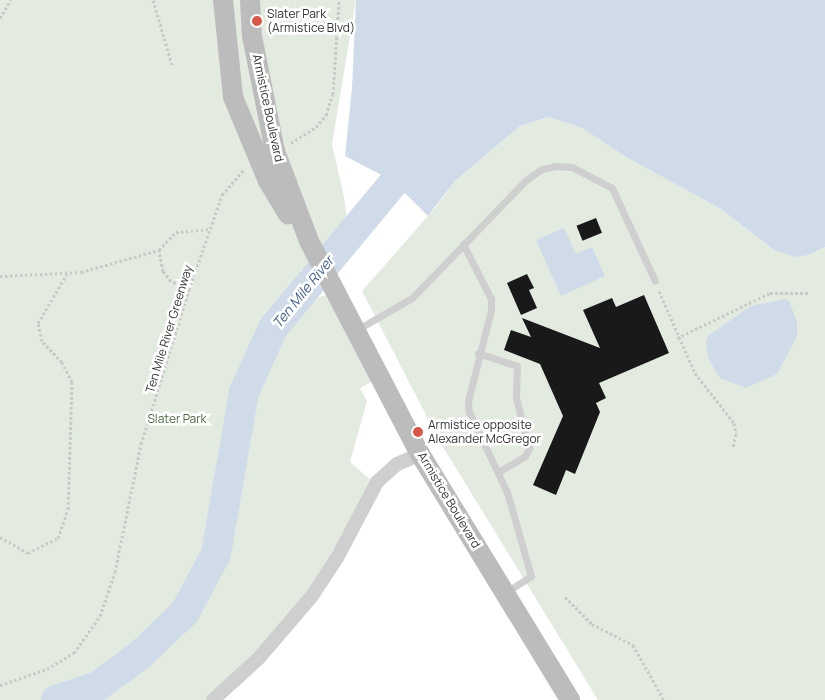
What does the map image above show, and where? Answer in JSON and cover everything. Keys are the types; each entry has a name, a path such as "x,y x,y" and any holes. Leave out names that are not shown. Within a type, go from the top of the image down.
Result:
{"main road":[{"name":"Armistice Boulevard","path":"223,0 233,97 267,155 287,211 309,241 420,454 570,700"},
{"name":"Armistice Boulevard","path":"250,0 252,36 267,155"}],"street":[{"path":"214,700 259,658 312,596 337,558 377,482 397,464 420,454"}],"lane":[{"path":"355,330 412,298 462,244 526,180 542,169 572,167 600,181 618,196 655,282"},
{"path":"462,244 491,299 491,310 478,353 469,412 498,472 518,524 531,576 505,593"},
{"path":"478,353 518,366 516,398 529,448 525,456 498,472"}],"path":[{"path":"0,18 11,0"},
{"path":"153,0 172,65"},
{"name":"Ten Mile River Greenway","path":"0,685 47,669 74,653 100,616 115,572 141,444 209,229 229,186 267,155 301,138 326,115 332,94 339,0"},
{"path":"0,276 68,272 124,262 159,250 176,232 209,229"},
{"path":"159,250 163,271 171,281 189,290"},
{"path":"0,537 28,553 58,538 68,509 72,382 62,362 42,341 38,323 68,272"},
{"path":"655,282 677,338 695,374 734,423 736,434 732,447"},
{"path":"677,338 770,293 808,292"},
{"path":"565,597 592,624 633,644 664,700"}],"green space":[{"name":"Slater Park","path":"0,0 356,0 332,144 344,197 348,228 336,253 300,270 315,298 334,293 377,379 360,388 367,401 350,462 372,481 297,616 213,700 0,700"},
{"path":"549,117 582,128 626,157 721,209 774,250 808,255 825,247 825,700 598,700 440,442 362,291 436,207 455,181 520,126"}],"water":[{"path":"356,0 825,0 825,247 808,255 795,257 774,250 721,209 626,157 582,128 549,117 520,126 455,181 428,216 393,181 345,156 352,88"},
{"path":"564,228 576,254 592,247 605,276 561,296 536,240"},
{"path":"785,299 789,301 797,322 797,336 777,374 746,388 720,378 709,360 706,344 708,336 751,306"}],"building":[{"path":"596,218 602,233 583,241 577,226"},
{"path":"527,274 534,288 529,290 537,308 521,315 507,283"},
{"path":"644,295 669,353 599,383 606,398 596,403 600,412 575,474 566,470 556,495 533,485 563,416 540,364 504,350 511,330 531,337 522,318 600,348 583,310 612,298 616,307"}],"waterway":[{"name":"Ten Mile River","path":"56,700 98,686 139,656 185,612 216,554 244,392 273,328 420,151"}],"place":[{"name":"Slater Park (Armistice Blvd)","path":"257,21"},
{"name":"Armistice opposite Alexander McGregor","path":"418,432"}]}
